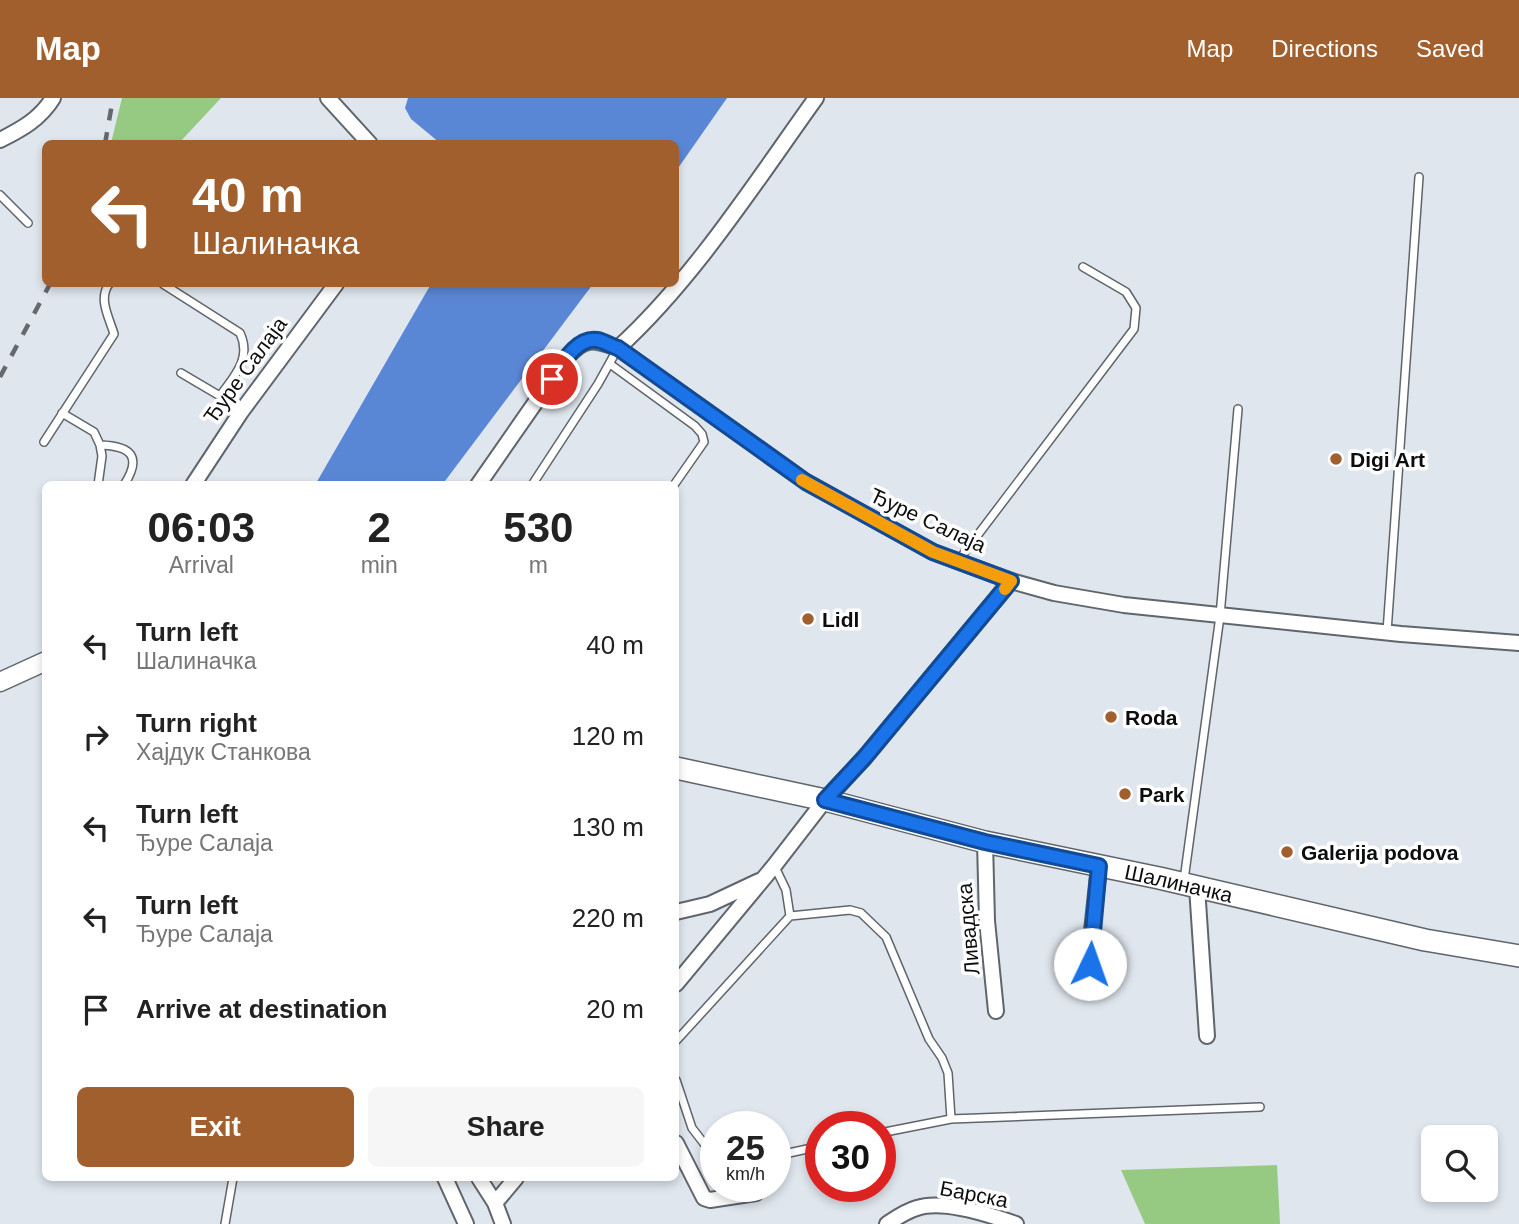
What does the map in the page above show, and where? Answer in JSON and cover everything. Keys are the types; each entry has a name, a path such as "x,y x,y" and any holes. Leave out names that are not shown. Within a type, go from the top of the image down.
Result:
{"main road":[{"name":"Шалиначка","path":"679,769 825,800 985,842 1425,940 1519,956"}],"street":[{"path":"0,141 33,122 53,98"},
{"path":"328,98 366,140"},
{"path":"679,282 817,98"},
{"name":"Ђуре Салаја","path":"196,481 241,412 334,287"},
{"path":"618,348 640,328 675,287"},
{"name":"Ђуре Салаја","path":"481,481 576,348 587,341 596,340 618,348 806,482 933,552 1011,581 1054,593 1125,606 1519,643"},
{"path":"679,980 825,800 865,757 1011,581"},
{"path":"0,682 42,664"},
{"name":"Ливадска","path":"985,842 987,922 996,1011"},
{"path":"1098,984 1089,958 1099,866"},
{"path":"679,911 710,904 762,880"},
{"path":"1190,886 1207,1037"},
{"path":"679,1149 700,1190"},
{"path":"446,1181 466,1224"},
{"path":"481,1181 495,1203 503,1224"},
{"path":"495,1203 513,1181"},
{"name":"Барска","path":"887,1224 919,1207 931,1206 971,1211 1016,1224"}],"lane":[{"path":"1387,632 1419,177"},
{"path":"0,195 28,223"},
{"path":"958,561 1134,329 1136,308 1126,292 1083,267"},
{"path":"44,442 114,334 104,303 106,287"},
{"path":"168,287 240,334 244,342 243,362 220,396"},
{"path":"535,481 618,348"},
{"path":"610,364 695,426 702,434 704,442 677,481"},
{"path":"181,373 241,412"},
{"path":"1190,886 1220,616 1238,409"},
{"path":"62,413 94,432 102,456 99,481"},
{"path":"100,445 125,448 132,455 134,463 126,481"},
{"path":"774,866 786,890 790,916"},
{"path":"679,1038 790,916 850,910 861,913 886,937 929,1039 942,1058 947,1073 951,1119"},
{"path":"679,1089 692,1128 700,1138"},
{"path":"896,1130 951,1119 994,1116 1260,1107"},
{"path":"225,1224 232,1181"}],"green space":[{"path":"122,98 221,98 182,140 112,140"},
{"path":"1277,1165 1280,1224 1145,1224 1121,1170"}],"water":[{"path":"408,98 727,98 679,167 679,140 436,140 411,119 405,108"},
{"path":"429,287 591,287 445,481 317,481"}],"railway":[{"path":"106,140 113,98"},
{"path":"0,377 48,287"}],"slow traffic":[{"path":"802,480 933,552 1011,581 1005,589"}],"place":[{"name":"Digi Art","path":"1336,459"},
{"name":"Lidl","path":"808,619"},
{"name":"Roda","path":"1111,717"},
{"name":"Park","path":"1125,794"},
{"name":"Galerija podova","path":"1287,852"}],"route":[{"path":"552,379 576,348 587,341 596,340 618,348 806,482 933,552 1011,581 865,757 825,800 985,842 1099,866 1090,964"}]}
